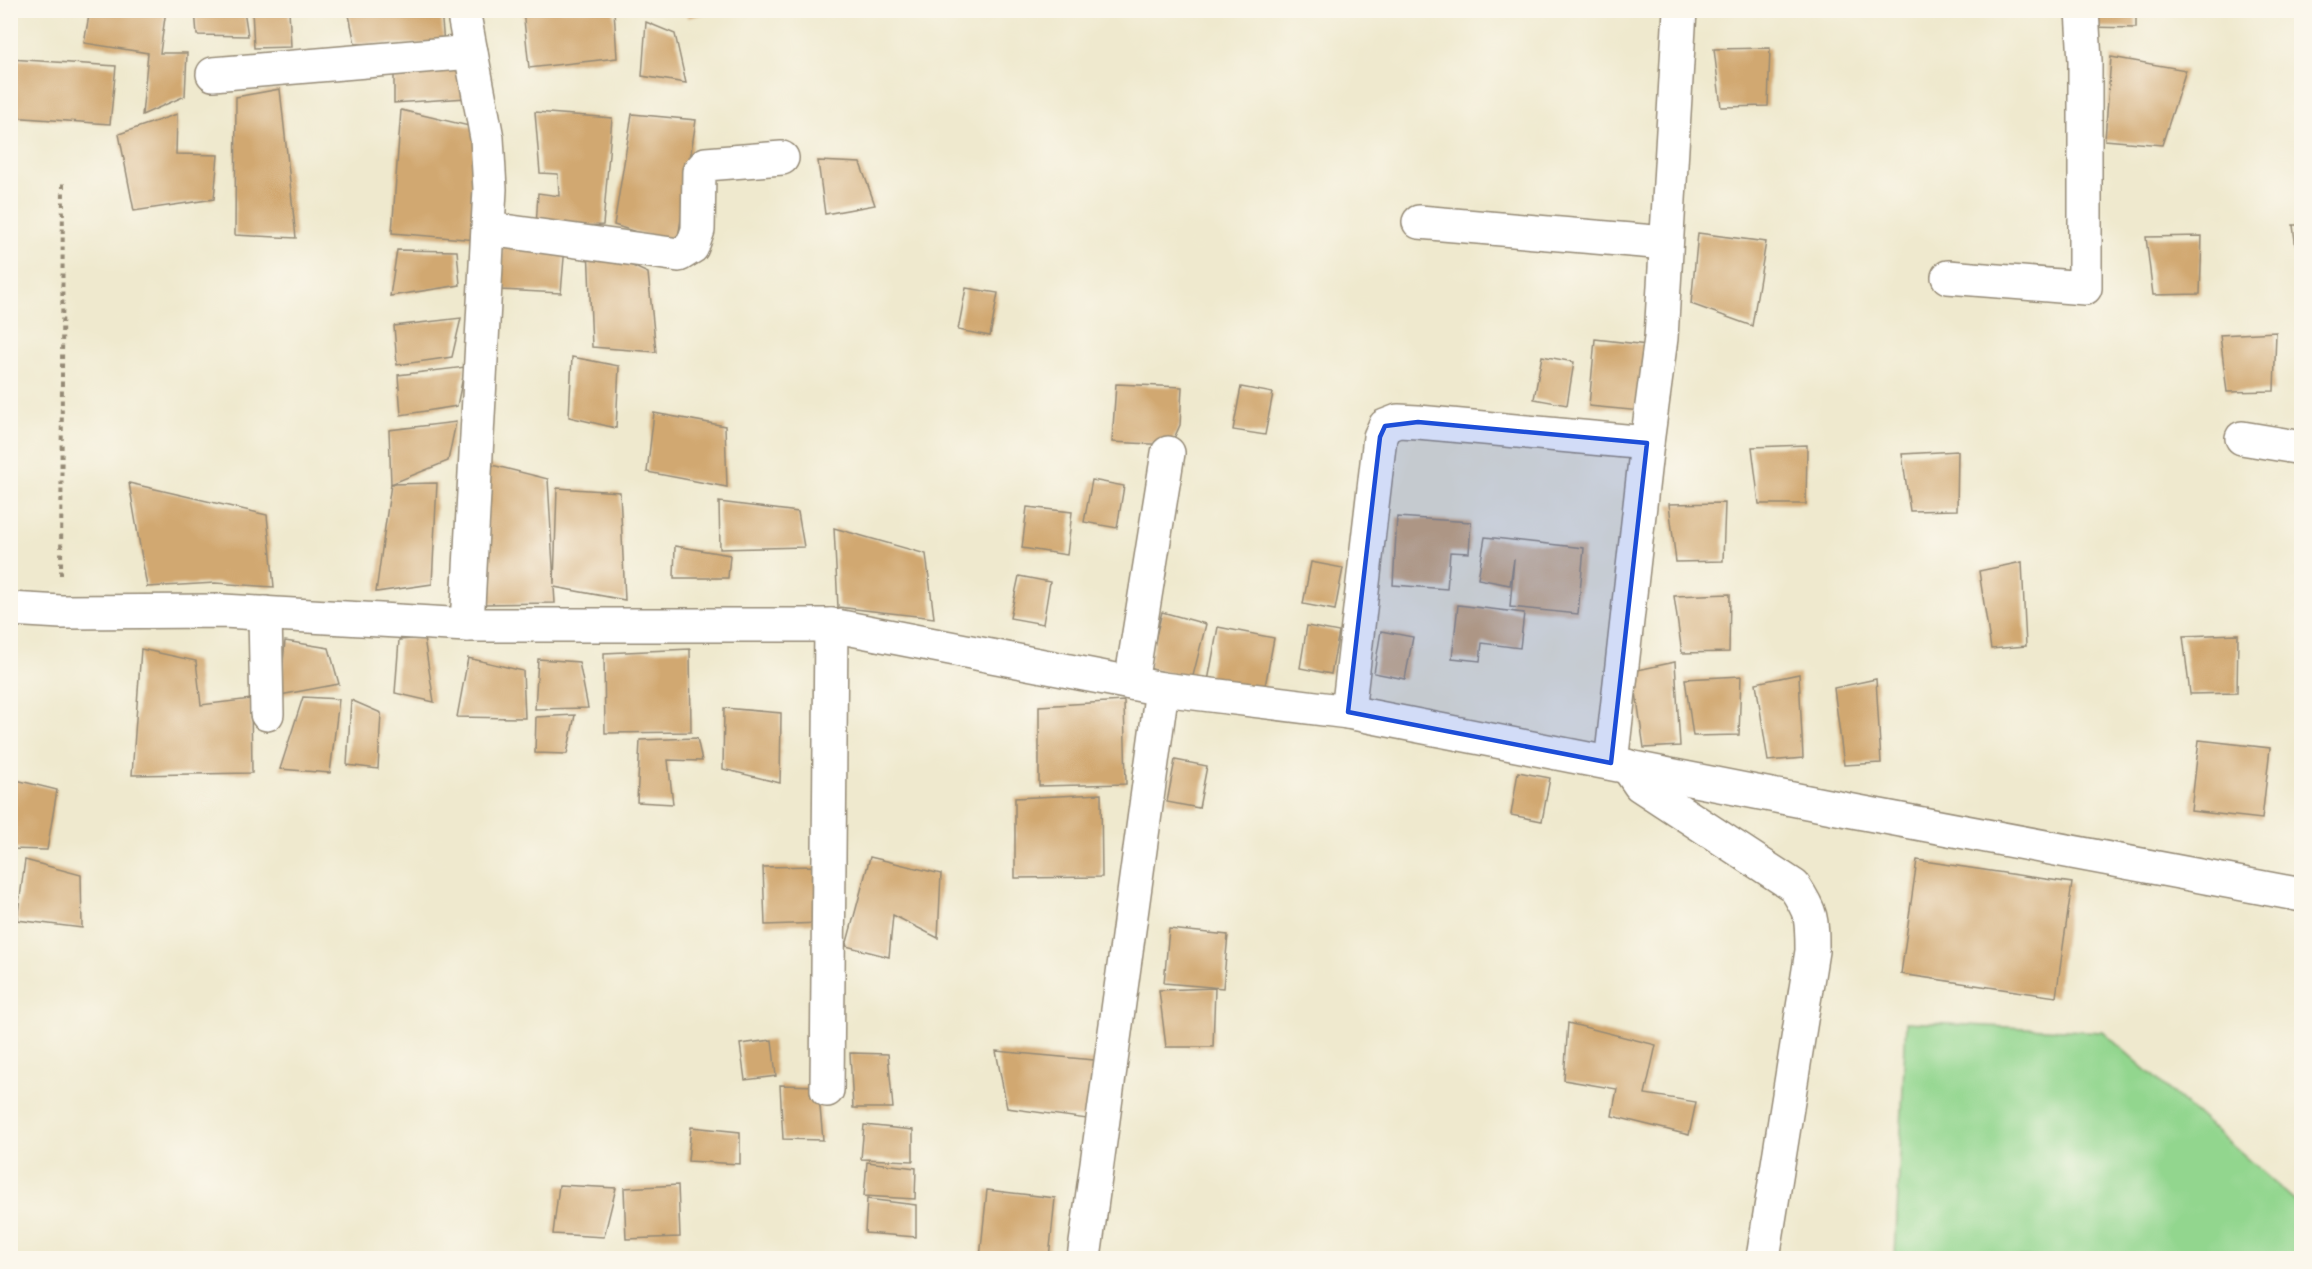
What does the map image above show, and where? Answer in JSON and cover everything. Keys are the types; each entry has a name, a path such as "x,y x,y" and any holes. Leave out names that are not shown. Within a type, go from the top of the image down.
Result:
{"street":[{"path":"463,10 487,138 490,189 467,625"},
{"path":"1680,10 1661,338 1647,443 1619,764 1640,785 1794,886 1808,907 1812,923 1812,951 1763,1258"},
{"path":"1948,277 2085,288 2085,61 2082,10"},
{"path":"213,74 471,52"},
{"path":"489,229 679,255 692,247 698,230 699,172 706,164 782,158"},
{"path":"1419,222 1666,243"},
{"path":"1348,712 1380,437 1385,426 1398,421 1418,422 1647,443"},
{"path":"2242,438 2301,448"},
{"path":"1084,1258 1146,686 1168,453"},
{"path":"10,609 61,612 265,613 467,625 831,625 1146,686 1348,712 1865,814 2301,895"},
{"path":"265,613 267,714"},
{"path":"826,1090 831,625"}],"path":[{"path":"61,612 63,179"}],"highlighted area":[{"path":"1418,422 1647,443 1611,763 1348,712 1380,437 1385,426"}],"green space":[{"path":"1906,1022 2103,1032 2301,1206 2301,1258 1895,1258"}],"building":[{"path":"90,10 166,10 160,53 187,53 185,96 142,115 148,53 84,43"},
{"path":"195,10 244,10 248,36 197,35"},
{"path":"252,10 289,10 291,47 254,48"},
{"path":"348,10 441,10 444,44 355,44"},
{"path":"523,10 614,10 617,58 529,68"},
{"path":"687,10 713,10 713,11 687,18"},
{"path":"2088,10 2136,10 2136,28 2088,27"},
{"path":"646,22 675,34 686,83 642,76"},
{"path":"1770,48 1768,106 1721,107 1714,49"},
{"path":"2111,57 2186,70 2162,145 2105,140"},
{"path":"10,59 116,66 110,124 10,117"},
{"path":"459,60 466,98 394,103 394,64"},
{"path":"280,89 296,238 235,235 236,97"},
{"path":"401,110 482,129 477,240 392,233"},
{"path":"535,112 612,118 603,225 536,228 538,193 559,196 558,174 540,173"},
{"path":"177,114 176,154 218,155 214,199 134,211 119,134"},
{"path":"632,114 696,120 677,245 614,225"},
{"path":"818,161 860,163 875,205 825,214"},
{"path":"2293,225 2302,225 2302,280 2300,280"},
{"path":"1698,233 1766,242 1752,326 1691,304"},
{"path":"2202,236 2200,294 2153,295 2146,237"},
{"path":"503,237 565,246 561,293 499,290"},
{"path":"588,246 648,273 656,352 592,347"},
{"path":"397,250 457,251 460,285 390,296"},
{"path":"966,288 998,293 990,336 958,330"},
{"path":"461,318 452,357 397,365 394,326"},
{"path":"2276,332 2274,391 2227,392 2220,335"},
{"path":"1595,339 1647,345 1641,411 1589,406"},
{"path":"1542,356 1574,362 1567,405 1534,399"},
{"path":"572,357 619,366 616,428 569,417"},
{"path":"465,367 457,406 401,415 398,375"},
{"path":"1116,384 1182,387 1180,425 1171,445 1112,442"},
{"path":"1241,387 1273,393 1265,435 1233,430"},
{"path":"654,413 725,426 727,487 647,472"},
{"path":"456,422 448,461 391,484 389,430"},
{"path":"1807,445 1806,504 1759,504 1752,447"},
{"path":"1958,451 1957,510 1910,511 1902,454"},
{"path":"488,464 548,479 554,584 557,488 620,492 625,600 554,587 555,603 484,604"},
{"path":"1092,480 1124,486 1117,528 1084,522"},
{"path":"129,483 267,515 274,587 215,583 147,587"},
{"path":"437,483 432,584 376,592 391,484"},
{"path":"719,502 798,512 804,547 720,549"},
{"path":"1725,503 1723,561 1676,562 1669,504"},
{"path":"1027,507 1072,512 1067,555 1022,548"},
{"path":"1397,517 1471,522 1469,553 1450,552 1447,589 1393,585"},
{"path":"834,528 926,554 934,618 838,607"},
{"path":"1485,537 1584,548 1578,614 1510,607 1514,559 1510,585 1478,579"},
{"path":"675,546 730,555 728,578 674,578"},
{"path":"1311,562 1343,568 1335,610 1303,604"},
{"path":"2022,562 2026,646 1991,649 1979,571"},
{"path":"1019,576 1050,582 1043,624 1010,618"},
{"path":"1730,594 1729,652 1682,653 1674,596"},
{"path":"1458,605 1524,613 1520,648 1482,643 1480,661 1452,658"},
{"path":"1162,612 1206,624 1192,680 1148,668"},
{"path":"1307,626 1339,632 1331,674 1300,668"},
{"path":"1218,627 1274,638 1264,692 1208,681"},
{"path":"1381,631 1413,637 1405,679 1374,673"},
{"path":"2238,634 2237,693 2190,694 2183,636"},
{"path":"424,638 434,702 395,693 399,640"},
{"path":"285,641 329,648 339,684 280,695"},
{"path":"141,649 196,661 201,705 251,699 252,773 132,775"},
{"path":"690,649 691,732 605,733 604,653"},
{"path":"468,658 523,671 525,718 457,717"},
{"path":"538,659 579,662 588,708 535,709"},
{"path":"1675,662 1680,746 1644,748 1633,671"},
{"path":"1799,674 1803,758 1768,761 1756,683"},
{"path":"1741,676 1739,735 1693,736 1685,679"},
{"path":"1876,679 1881,763 1844,765 1834,688"},
{"path":"303,697 339,699 330,773 280,769"},
{"path":"351,700 381,713 378,769 347,765"},
{"path":"1124,701 1126,784 1039,786 1039,706"},
{"path":"724,708 781,713 780,783 723,769"},
{"path":"575,715 567,754 535,753 536,717"},
{"path":"697,738 702,761 668,760 673,804 637,802 640,740"},
{"path":"2199,740 2270,748 2262,819 2191,811"},
{"path":"1175,760 1207,766 1199,808 1167,802"},
{"path":"1518,772 1550,778 1542,821 1511,815"},
{"path":"12,779 57,790 47,850 10,849"},
{"path":"1101,794 1102,877 1015,878 1015,798"},
{"path":"870,857 941,874 938,938 893,915 889,957 846,946"},
{"path":"25,860 81,875 82,928 17,920"},
{"path":"1917,860 2072,883 2056,997 1901,974"},
{"path":"819,866 821,923 765,925 763,867"},
{"path":"1169,929 1228,935 1223,988 1164,983"},
{"path":"1215,988 1213,1047 1166,1047 1159,990"},
{"path":"1568,1023 1656,1045 1645,1094 1696,1102 1689,1135 1612,1116 1617,1089 1564,1080"},
{"path":"772,1040 776,1076 745,1080 740,1044"},
{"path":"996,1051 1094,1060 1094,1120 1007,1108"},
{"path":"850,1053 888,1054 893,1108 853,1108"},
{"path":"780,1085 818,1086 823,1140 783,1139"},
{"path":"864,1125 913,1130 913,1161 861,1159"},
{"path":"691,1127 740,1132 740,1164 688,1161"},
{"path":"867,1162 916,1168 915,1199 864,1196"},
{"path":"559,1185 616,1188 604,1237 553,1234"},
{"path":"678,1185 680,1237 626,1239 624,1188"},
{"path":"987,1190 1055,1198 1049,1258 980,1258"},
{"path":"867,1199 916,1205 916,1237 865,1233"}]}
